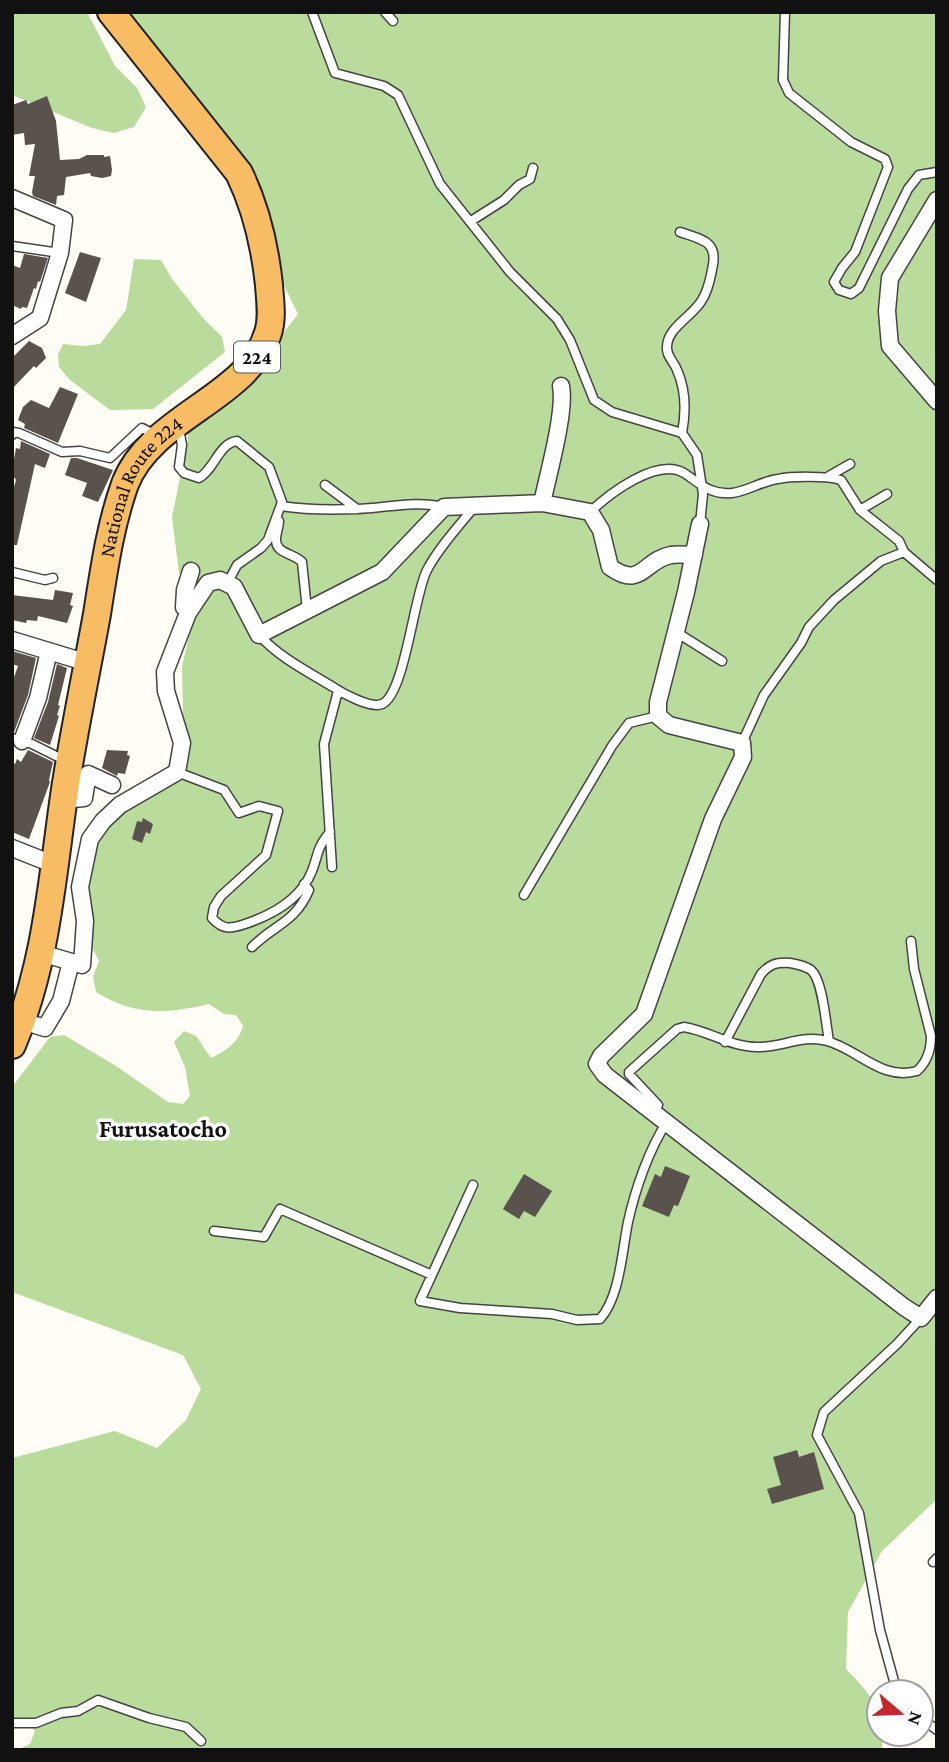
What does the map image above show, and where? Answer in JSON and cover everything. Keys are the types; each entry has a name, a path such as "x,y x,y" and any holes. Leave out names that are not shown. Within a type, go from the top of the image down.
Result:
{"highway":[{"name":"National Route 224","path":"17,1033 41,953 69,763 117,509 127,481 138,461 169,430 245,372 262,349 269,331 271,309 268,274 257,220 239,173 111,12"}],"street":[{"path":"12,198 64,220 60,253 40,318 12,336"},
{"path":"937,200 890,278 887,311 890,346 937,400"},
{"path":"542,503 561,414 561,386"},
{"path":"41,953 82,965 85,921 80,887 90,839 103,821 120,805 177,772 182,743 166,691 165,672 189,610 208,583 220,580 234,587 259,635 382,572 444,507 475,505 542,503 590,512 601,530 610,567 622,575 633,577 669,555 694,555"},
{"path":"700,524 658,702 658,716 669,725 742,743 743,757 713,819 644,1014 601,1056 597,1064 605,1075 921,1318 937,1298"},
{"path":"189,610 184,607 185,590 191,571"},
{"path":"12,640 88,663"},
{"path":"17,739 38,698 49,651"},
{"path":"63,800 84,798 89,775 112,785"},
{"path":"12,848 55,866"},
{"path":"17,1033 45,1028 61,1001 71,962"}],"lane":[{"path":"313,12 335,73 384,86 398,95 440,184 510,272 557,319 570,340 594,400 612,412 682,433 697,455 704,494 700,524"},
{"path":"385,12 393,21"},
{"path":"785,12 783,80 789,93 851,142 885,159 888,167 855,252 834,282 839,290 850,294 859,288 908,189 919,175 937,172"},
{"path":"471,221 530,179 533,168"},
{"path":"680,232 708,242 714,250 715,260 709,286 702,301 688,319 674,329 667,344 668,356 677,368 683,387 685,415 682,433"},
{"path":"12,246 60,253"},
{"path":"12,435 13,432 19,433 62,452 80,451 110,458 142,428 169,430 182,445 179,467 184,473 199,478 230,442 237,441 270,467 282,502 268,540 237,565 227,584"},
{"path":"828,476 850,464"},
{"path":"590,512 625,483 657,472 676,470 714,493 733,493 778,479 828,476 841,480 860,510 899,541 904,552 937,580"},
{"path":"325,485 357,509"},
{"path":"860,510 887,494"},
{"path":"279,510 357,509 429,503 444,507"},
{"path":"259,635 271,648 345,695 376,705 383,704 390,697 410,641 419,590 427,569 475,505"},
{"path":"279,510 276,545 279,550 296,556 302,562 307,610"},
{"path":"742,743 764,695 810,626 834,600 881,561 904,552"},
{"path":"12,572 45,580 53,578"},
{"path":"676,632 722,661"},
{"path":"332,867 324,744 338,691"},
{"path":"524,895 612,746 629,723 658,716"},
{"path":"17,739 69,763"},
{"path":"177,772 224,790 239,813 259,806 278,811 266,855 222,896 214,907 212,918 219,926 229,929 250,923 287,905 312,872 320,844 330,832"},
{"path":"252,947 263,936 286,922 302,906 309,890 304,884"},
{"path":"473,1185 420,1301 433,1305 552,1314 577,1320 600,1319 608,1310 613,1296 629,1218 660,1117 658,1105 629,1072 677,1029 689,1028 724,1042 754,1048 810,1038 829,1041 873,1066 894,1072 917,1071 923,1065 931,1047 931,1036 914,969 912,941"},
{"path":"724,1042 761,974 769,965 775,963 793,963 811,970 818,979 829,1041"},
{"path":"214,1231 264,1237 280,1209 432,1275"},
{"path":"893,1678 880,1630 859,1513 817,1435 824,1412 921,1318"},
{"path":"12,1723 36,1723 61,1713 78,1711 99,1700 149,1718 186,1727 201,1741"}],"green space":[{"path":"12,12 87,12 115,66 137,88 146,107 134,127 114,133 92,128 12,95"},
{"path":"126,12 937,12 937,1499 882,1551 848,1612 846,1669 865,1690 865,1748 882,1750 17,1750 30,1744 35,1731 26,1720 12,1719 12,1458 115,1431 157,1448 186,1420 201,1389 183,1355 12,1292 12,1087 50,1037 64,1035 116,1066 168,1102 183,1104 190,1096 185,1067 174,1042 184,1031 196,1036 211,1058 231,1045 243,1026 236,1015 224,1014 209,1004 179,1010 151,1011 124,1005 96,992 93,976 99,961 91,946 84,883 101,832 113,816 173,780 188,740 183,716 182,666 193,620 205,602 179,573 172,517 188,430 256,372 272,370 281,364 274,350 278,340 298,314 278,273 261,196"},
{"path":"134,259 161,260 172,279 222,337 225,352 153,409 110,410 70,380 59,367 58,355 63,344 100,344 126,310"}],"building":[{"path":"47,96 56,121 60,160 79,159 87,155 110,156 112,170 111,176 102,178 91,176 90,173 66,177 64,195 57,196 56,205 33,196 35,176 29,176 35,144 25,145 24,133 12,135 12,105 26,100 28,104"},
{"path":"80,252 101,258 86,302 65,293"},
{"path":"24,254 48,258 27,308 21,309 12,305 12,265 20,268"},
{"path":"29,341 42,348 46,358 36,368 34,366 12,389 12,358"},
{"path":"60,387 78,394 58,443 24,428 25,424 18,420 23,407 31,400 49,408"},
{"path":"21,441 50,454 45,468 35,464 17,545 12,545 12,494 16,480 12,474 12,459 16,448 20,449"},
{"path":"71,458 113,470 98,502 82,496 87,483 65,475"},
{"path":"55,590 73,593 70,605 73,606 67,623 38,616 37,621 27,620 26,623 12,620 12,595 53,600"},
{"path":"12,651 36,658 28,695 14,732 12,683 18,666 12,664"},
{"path":"57,664 67,668 58,705 59,716 50,745 34,738 48,702"},
{"path":"28,750 53,762 50,782 29,839 12,832 12,764 15,764 17,759 21,762"},
{"path":"107,750 128,751 127,755 130,756 125,774 118,773 117,776 102,768"},
{"path":"143,818 153,824 150,834 146,832 142,843 132,839 137,821 142,822"},
{"path":"665,1166 690,1176 678,1206 674,1205 669,1217 642,1206 655,1174 661,1177"},
{"path":"524,1174 552,1191 535,1217 524,1211 519,1219 503,1209"},
{"path":"797,1450 799,1457 814,1452 824,1489 772,1504 767,1489 781,1485 773,1457"}],"district":[{"name":"Furusatocho","path":"163,1129"}]}
